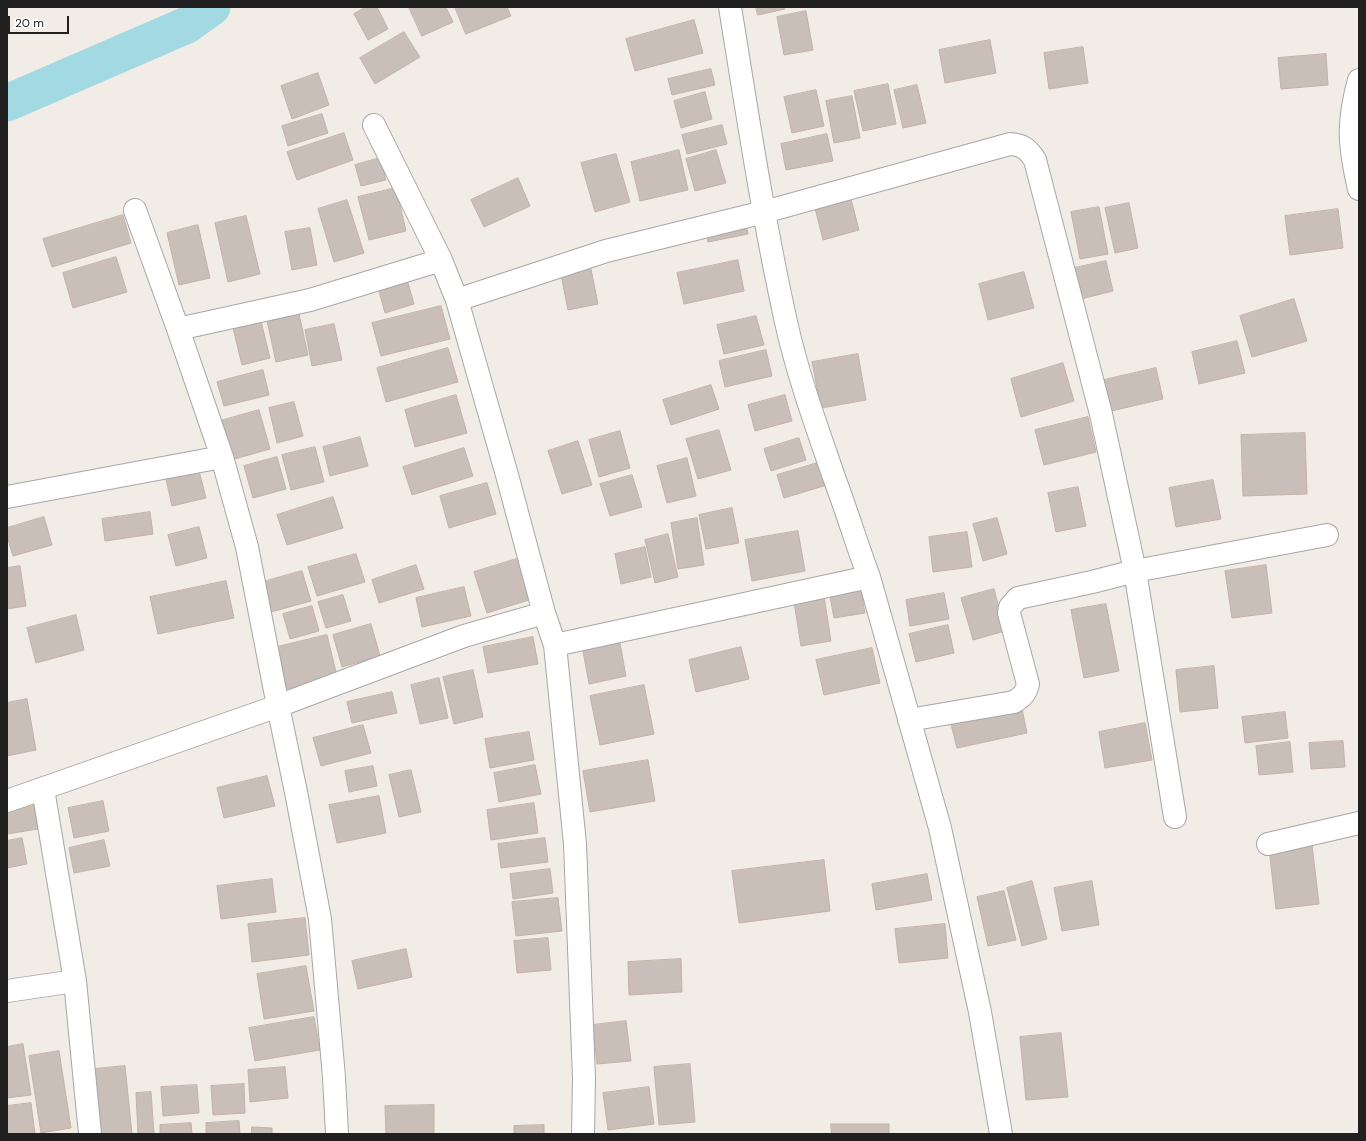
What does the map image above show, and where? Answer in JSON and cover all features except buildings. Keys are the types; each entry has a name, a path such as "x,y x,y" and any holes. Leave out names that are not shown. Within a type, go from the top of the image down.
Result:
{"street":[{"path":"730,7 764,212 786,323 804,394 869,577 940,828 980,1012 1001,1134"},
{"path":"1359,80 1353,100 1350,118 1350,138 1352,159 1359,189"},
{"path":"374,125 441,260 457,300 507,474 544,613 555,645 575,844 584,1078 583,1134"},
{"path":"457,300 606,251 764,212 1010,144 1021,145 1030,152 1035,160 1101,414 1135,571 1175,817"},
{"path":"135,210 222,457 247,547 320,919 334,1077 337,1134"},
{"path":"178,329 310,300 441,260"},
{"path":"7,497 222,457"},
{"path":"909,720 1014,702 1024,695 1028,684 1009,613 1013,602 1018,598 1135,571 1327,536"},
{"path":"555,645 869,577"},
{"path":"7,801 278,706 464,636 544,613"},
{"path":"43,789 75,980 90,1134"},
{"path":"1268,844 1359,823"},
{"path":"7,991 75,980"}],"waterway":[{"path":"7,103 187,25 212,7"}]}
